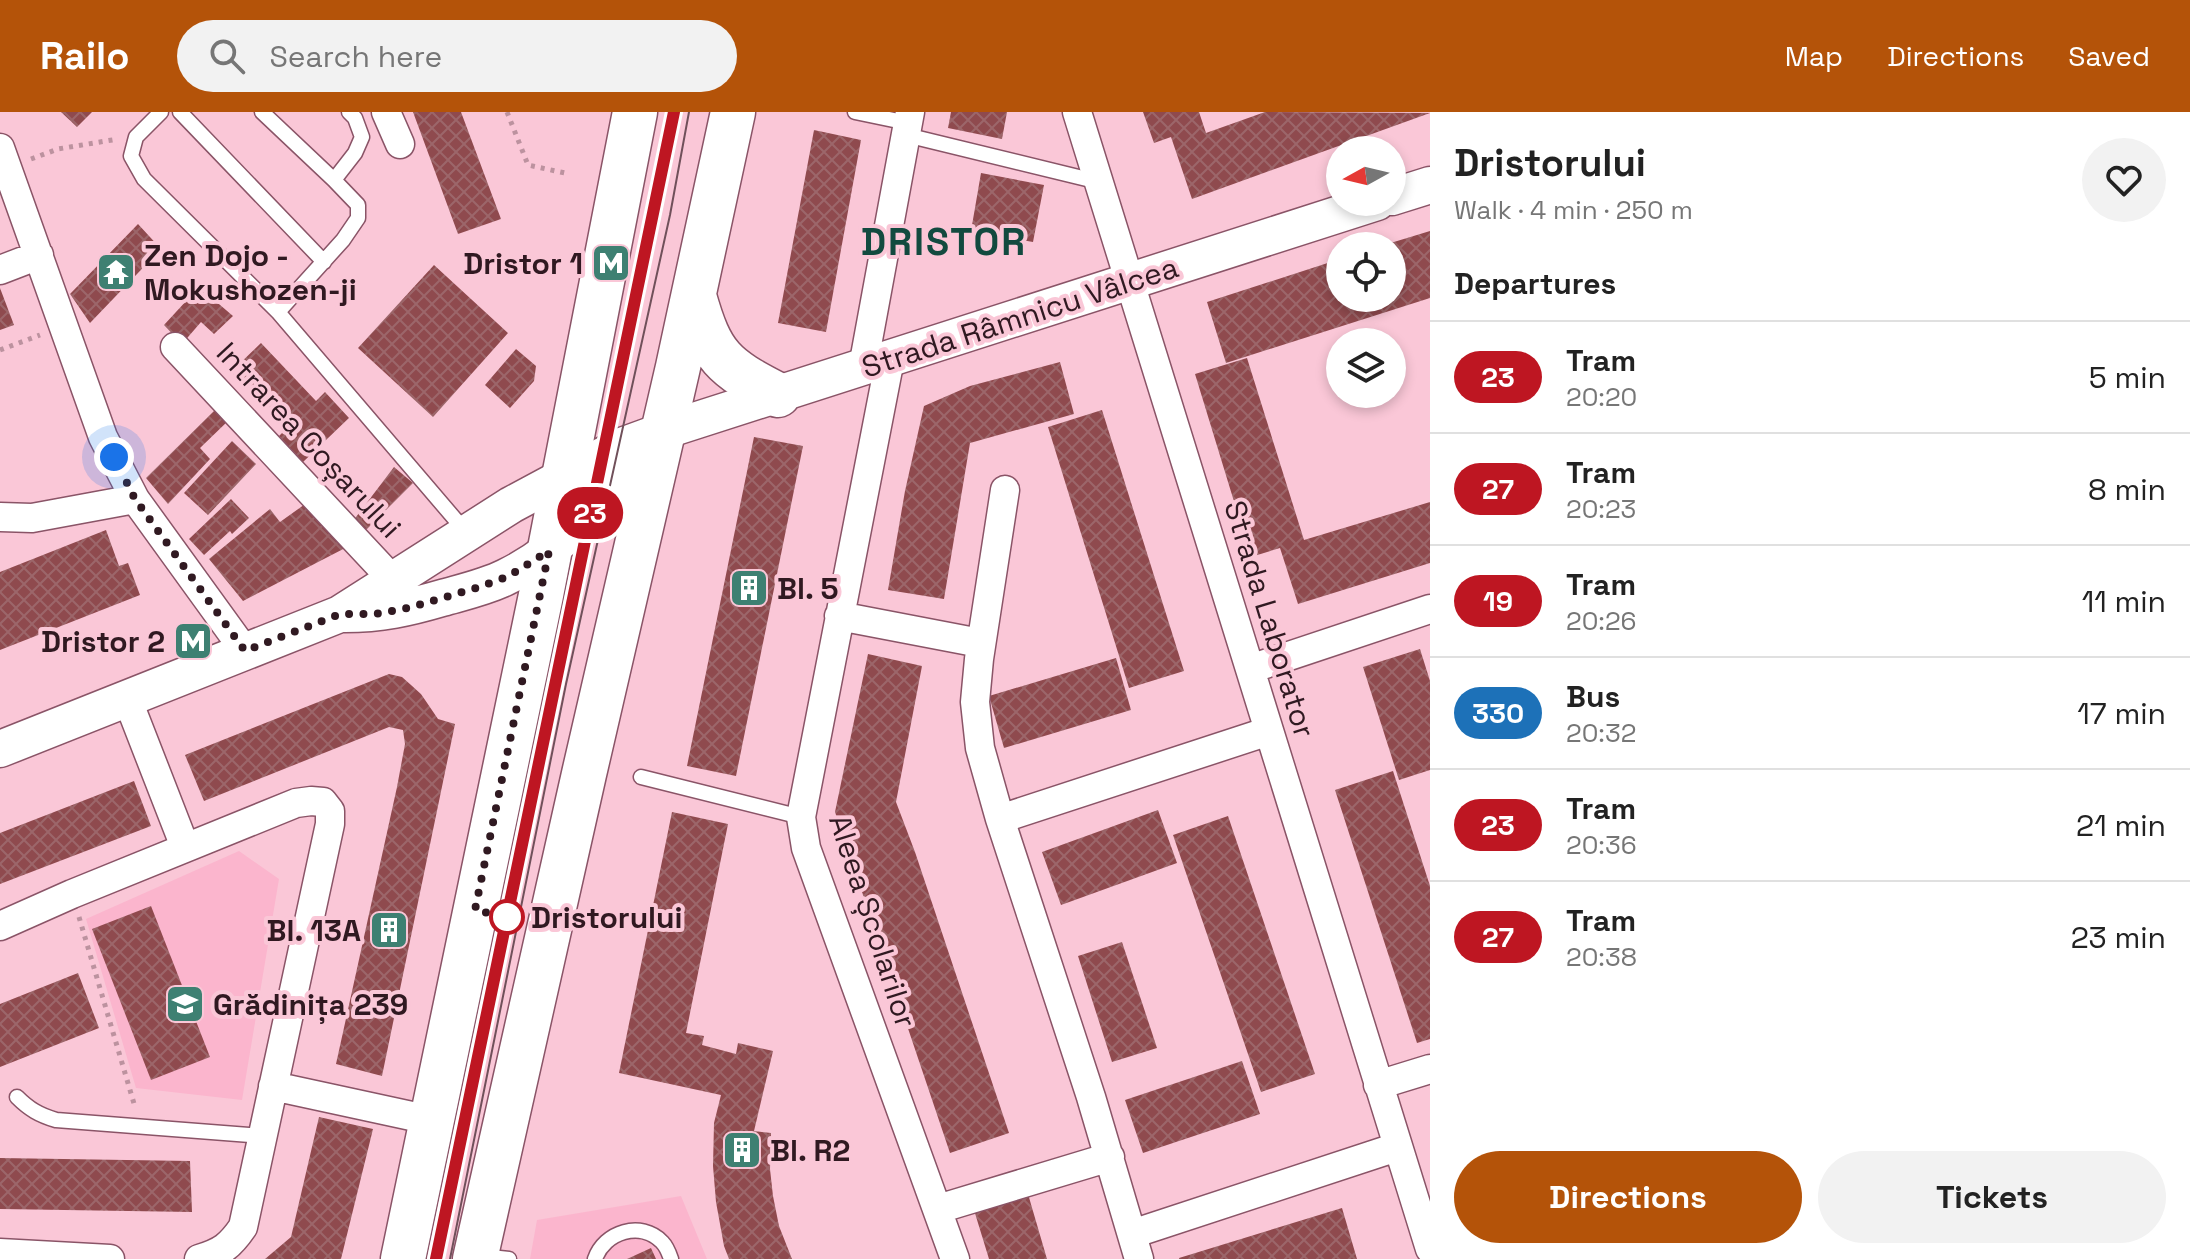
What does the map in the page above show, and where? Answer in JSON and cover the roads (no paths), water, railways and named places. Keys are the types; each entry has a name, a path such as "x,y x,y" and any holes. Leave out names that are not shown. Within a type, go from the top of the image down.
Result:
{"main road":[{"path":"403,1259 565,476 635,112"},
{"path":"487,1258 534,992 694,296 733,112"},
{"path":"694,296 712,347 724,361 749,380 778,395"}],"street":[{"path":"386,112 400,144"},
{"name":"Strada Laborator","path":"1077,112 1430,1249"},
{"name":"Aleea Școlarilor","path":"908,123 839,616 801,817 806,848 955,1259"},
{"path":"4,158 103,437 135,499 245,651"},
{"path":"1406,193 1430,185"},
{"name":"Strada Râmnicu Vâlcea","path":"340,614 511,505 619,447 1333,216"},
{"path":"0,270 39,255"},
{"name":"Intrarea Coșarului","path":"175,347 393,580"},
{"path":"0,749 340,614 375,614 408,608 507,577 549,551 608,496 663,431"},
{"path":"1005,490 980,643 975,702 980,748 1000,819 1110,1157 1135,1246 1397,1147"},
{"path":"0,517 32,518 135,499"},
{"path":"1250,669 1430,609"},
{"path":"839,616 980,643"},
{"path":"127,698 185,847"},
{"path":"1000,819 1269,731"},
{"path":"0,926 296,803 323,802 330,811 330,824 243,1227 231,1244 199,1259"},
{"path":"1378,1085 1430,1069"},
{"path":"273,1086 430,1120"},
{"path":"938,1209 1110,1157"},
{"path":"0,1253 110,1259"}],"lane":[{"path":"161,112 136,137 131,156 144,179 278,312 467,532"},
{"path":"180,112 324,262"},
{"path":"262,112 358,205 358,218 343,240 278,312"},
{"path":"334,180 355,153 362,137 355,118 349,112"},
{"path":"855,112 908,123 1099,182"},
{"path":"641,777 801,817"},
{"path":"17,1097 39,1115 56,1120 262,1136"},
{"path":"595,1259 601,1244 614,1235 642,1231 655,1236 665,1245 671,1259"}],"tram line":[{"path":"569,617 674,112"},
{"name":"23","path":"436,1259 674,112"},
{"path":"450,1259 566,684 670,215 689,112"},
{"path":"436,1259 524,832"}],"place":[{"name":"Dristor 1","path":"611,263"},
{"name":"Zen Dojo - Mokushozen-ji","path":"116,272"},
{"name":"Bl. 5","path":"749,588"},
{"name":"Dristor 2","path":"193,641"},
{"name":"Dristorului","path":"507,917"},
{"name":"Bl. 13A","path":"389,930"},
{"name":"Grădinița 239","path":"185,1004"},
{"name":"Bl. R2","path":"742,1150"}],"district":[{"name":"DRISTOR","path":"944,242"}]}
